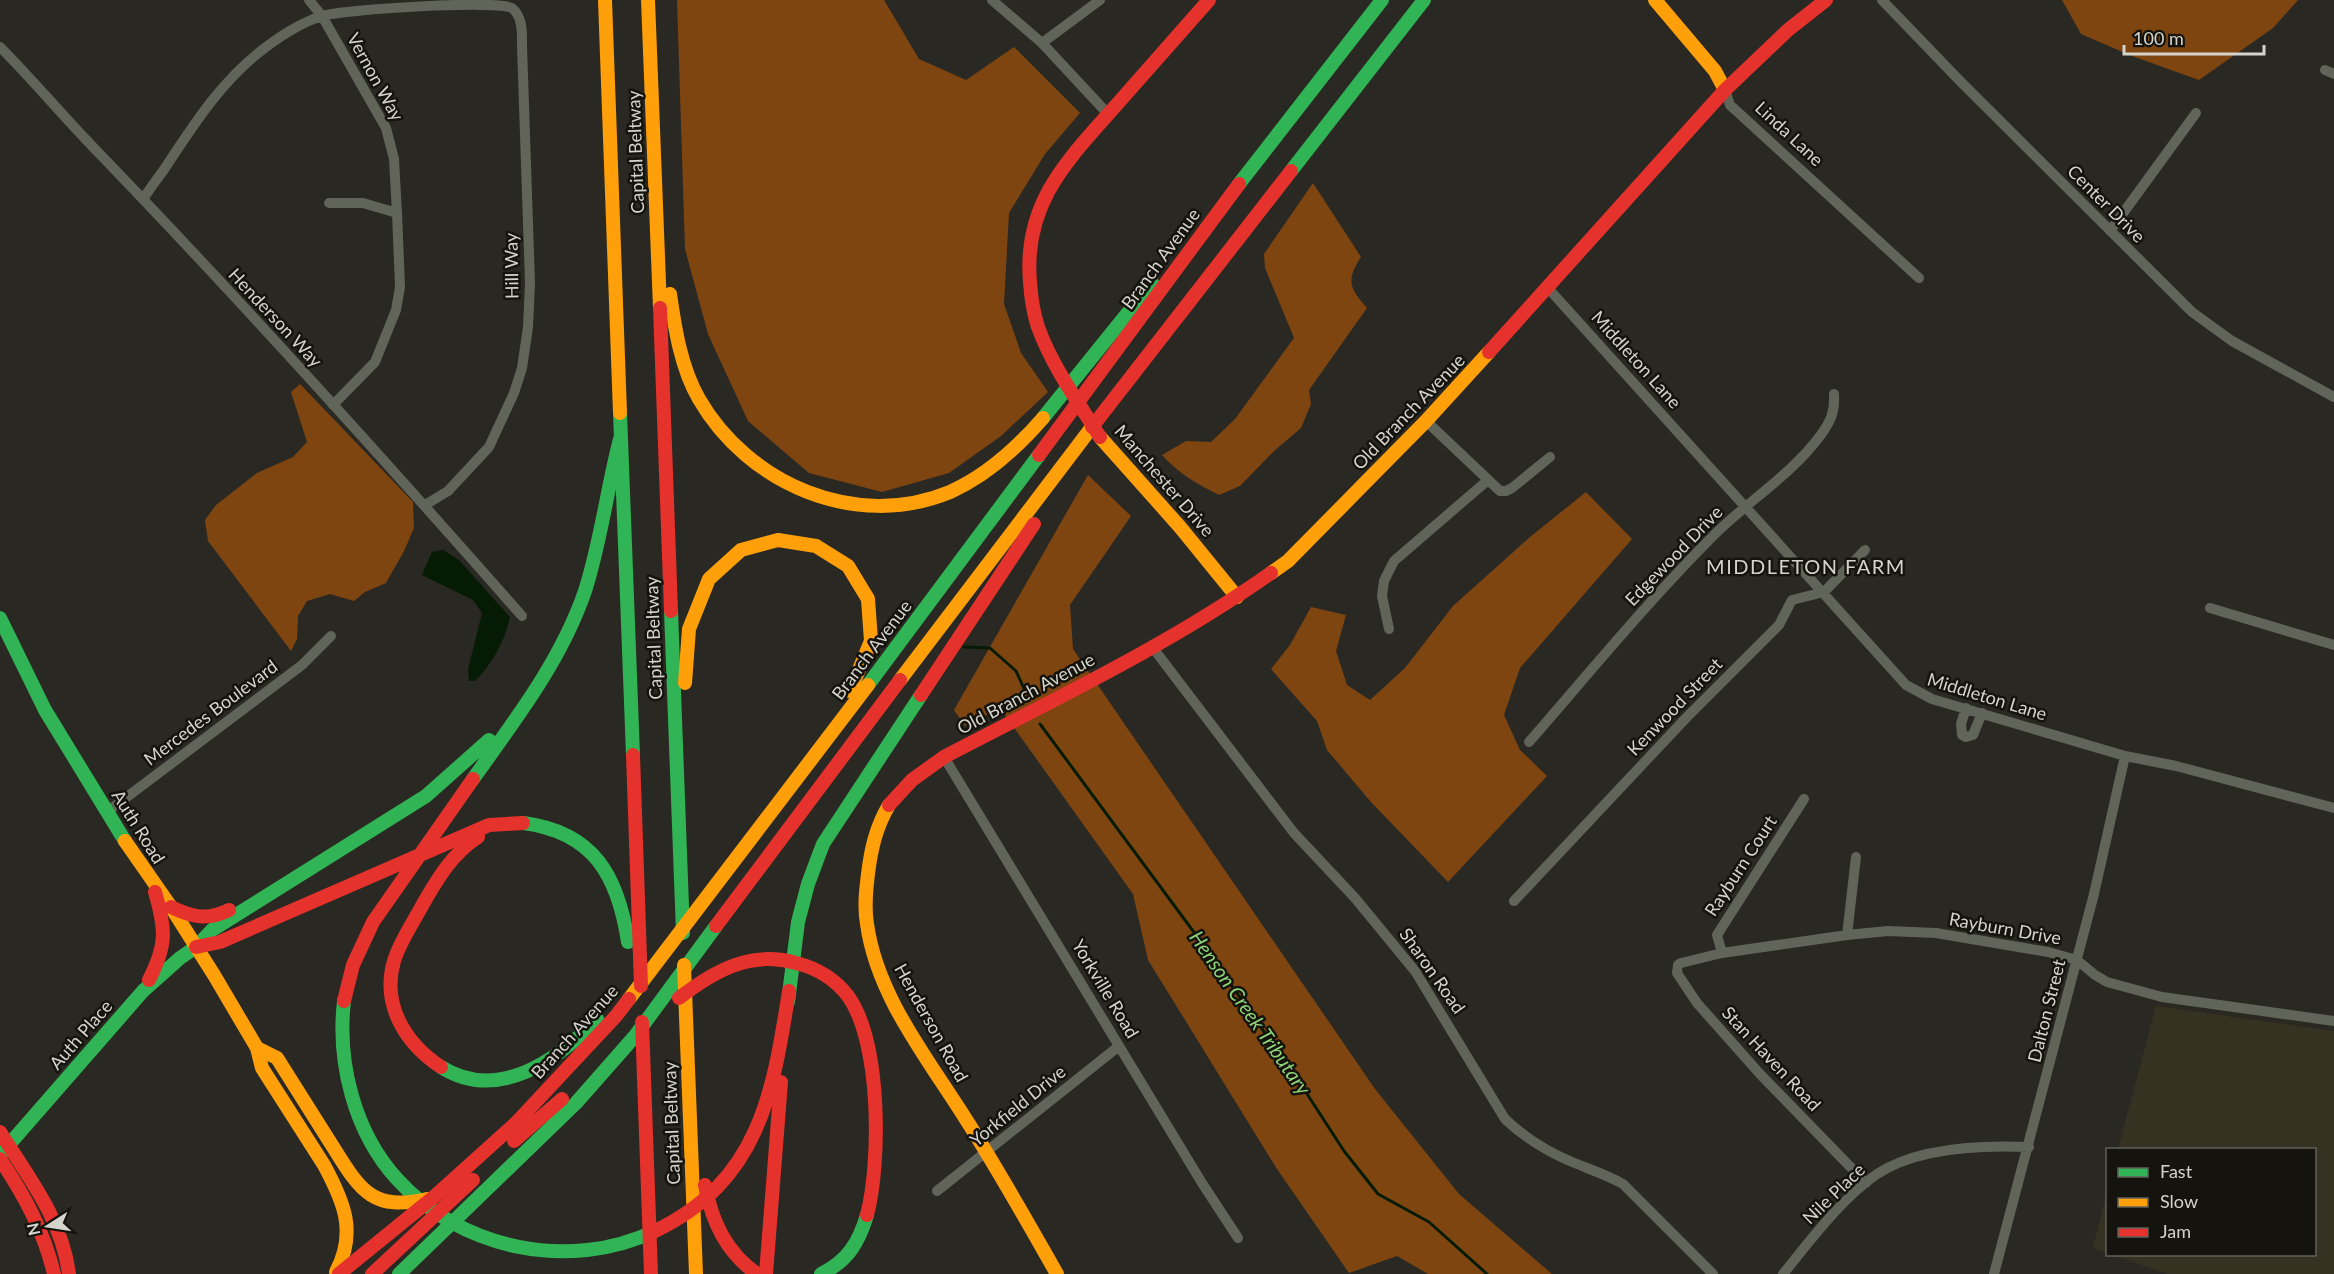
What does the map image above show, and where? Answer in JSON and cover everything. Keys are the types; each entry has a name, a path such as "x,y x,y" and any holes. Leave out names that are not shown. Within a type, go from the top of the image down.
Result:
{"main road":[{"name":"Capital Beltway","path":"605,0 639,930 641,1075"},
{"name":"Capital Beltway","path":"648,0 696,1274"},
{"name":"Manchester Drive","path":"1209,0 1108,114 1050,185 1039,209 1028,259 1032,305 1038,327 1063,379 1106,446 1180,527 1237,597"},
{"path":"1318,79 1372,0"},
{"name":"Branch Avenue","path":"337,1274 435,1196 516,1122 616,1016 889,658 1226,201 1318,79 1382,0"},
{"path":"399,1274 576,1103 635,1036 767,856 1066,461 1424,0"},
{"path":"1392,41 1405,33 1432,0"},
{"name":"Linda Lane","path":"1655,0 1715,70 1725,90"},
{"name":"Old Branch Avenue","path":"945,757 1153,648 1264,580 1294,555 1426,421 1725,90 1788,30 1826,0"},
{"path":"654,173 676,333 690,379 710,417 737,450 788,486 831,501 876,507 903,505 948,493 986,472 1005,457 1051,410 1134,302 1226,201"},
{"path":"766,1274 794,941 799,909 822,844 1029,531 1074,469 1158,343"},
{"path":"620,439 590,575 569,629 545,675 524,708 380,910 362,942 346,989 342,1020 343,1053 355,1104 371,1141 397,1179 414,1196 460,1227 483,1238 513,1247 536,1250 566,1252 615,1245 637,1239 677,1219 704,1199 728,1175 743,1154 766,1106 775,1075 789,991"},
{"path":"680,875 686,645 693,613 712,575 723,562 749,545 765,540 780,539 805,542 828,550 853,571 867,596 873,630 863,672 768,819"},
{"name":"Auth Road","path":"0,618 45,710 152,884 171,908 196,947 257,1048 262,1068 334,1183 345,1213 349,1237 347,1252 337,1274"},
{"path":"171,908 201,920 216,918 276,882 298,877 426,796 524,708"},
{"name":"Henderson Road","path":"945,757 917,774 901,788 887,806 876,829 868,865 866,926 872,951 887,987 908,1026 987,1153 1057,1274"},
{"path":"523,822 480,836 468,843 454,857 441,874 402,940 395,957 392,971 392,995 396,1018 421,1056 451,1074 468,1080 498,1080 530,1070 556,1054 585,1032 706,899"},
{"path":"196,947 220,942 489,825 523,822 558,828 573,836 596,856 616,890 626,923 641,1075 651,1274"},
{"path":"372,1274 568,1093 612,1044 767,856"},
{"name":"Auth Place","path":"3,1153 143,991 196,947 212,930 298,877"},
{"path":"143,991 164,946 166,929 152,884"},
{"path":"535,1142 601,1084 677,999 701,980 736,963 767,957 784,958 817,970 832,979 844,991 861,1019 870,1060 875,1126 874,1163 861,1236 847,1257 821,1274"},
{"path":"686,1022 699,1142 711,1214 723,1241 733,1254 745,1266 758,1274"},
{"name":"Auth Road","path":"257,1048 277,1058 354,1180 367,1194 381,1202 398,1204 415,1203 435,1196"},
{"path":"0,1132 3,1153 50,1250 54,1274"},
{"path":"3,1153 53,1217 62,1239 69,1274"}],"street":[{"name":"Vernon Way","path":"309,0 322,16 386,128 394,159 400,287 396,310 375,362 333,405"},
{"path":"992,0 1042,43 1108,114"},
{"path":"1042,43 1100,0"},
{"name":"Center Drive","path":"1882,0 2179,300 2209,326 2334,397"},
{"name":"Hill Way","path":"322,16 381,8 498,3 513,9 518,15 522,28 530,283 525,354 517,387 489,447 448,491 425,506"},
{"path":"144,198 199,116 220,90 267,47 322,16"},
{"name":"Henderson Way","path":"0,47 144,198 425,506 522,616"},
{"name":"Linda Lane","path":"1725,90 1730,105 1919,278"},
{"path":"2110,231 2196,113"},
{"path":"329,203 363,203 397,213"},
{"name":"Middleton Lane","path":"1547,287 1824,592 1906,686 1922,695 2125,756 2176,766 2334,808"},
{"name":"Edgewood Drive","path":"1529,742 1658,594 1714,535 1746,508 1818,438 1834,414 1834,394"},
{"path":"1426,421 1500,491 1506,491 1550,457"},
{"path":"1389,629 1383,597 1384,580 1394,561 1488,480"},
{"path":"1824,592 1864,550"},
{"name":"Kenwood Street","path":"1514,901 1686,718 1779,625 1792,600 1824,592"},
{"path":"2210,608 2334,645"},
{"name":"Mercedes Boulevard","path":"107,812 302,665 330,636"},
{"name":"Sharon Road","path":"1153,648 1294,833 1355,898 1415,971 1505,1119 1548,1150 1569,1161 1608,1175 1623,1184 1713,1274"},
{"path":"1966,708 1961,730 1962,735 1966,737 1973,735 1982,713"},
{"name":"Dalton Street","path":"1994,1274 2077,960 2125,756"},
{"name":"Yorkville Road","path":"945,757 1202,1183 1238,1238"},
{"name":"Rayburn Court","path":"1722,953 1717,935 1804,799"},
{"path":"1847,935 1856,857"},
{"name":"Rayburn Drive","path":"1696,958 1847,935 1888,932 1936,933 2027,948 2077,960 2100,979 2127,988 2191,1002 2334,1021"},
{"name":"Stan Haven Road","path":"1696,958 1680,963 1677,970 1697,1003 1760,1074 1866,1183"},
{"name":"Yorkfield Drive","path":"937,1191 1119,1046"},
{"name":"Nile Place","path":"1783,1274 1823,1226 1866,1183 1888,1169 1935,1153 1978,1148 2029,1147"}],"shaded area":[{"path":"677,0 884,0 919,59 966,80 1014,47 1080,113 1045,154 1009,213 1004,304 1021,353 1048,392 1001,436 949,473 882,492 809,473 748,421 708,334 685,249"},
{"path":"2062,0 2298,0 2273,28 2199,80 2132,56 2081,34"},
{"path":"1313,183 1361,257 1353,272 1352,284 1356,295 1367,308 1309,390 1311,404 1301,428 1274,451 1240,486 1219,495 1188,478 1162,455 1186,441 1211,442 1235,419 1294,338 1265,268 1264,254"},
{"path":"300,384 413,502 414,528 386,583 365,592 354,601 330,594 307,601 298,616 297,639 291,651 208,541 205,520 216,505 257,473 293,457 307,442 291,392"},
{"path":"1088,475 1131,516 1070,605 1073,649 1375,1089 1459,1194 1552,1274 1428,1274 1397,1256 1349,1273 1277,1169 1148,960 1133,894 1000,708 965,726 954,710"},
{"path":"1586,492 1632,539 1520,668 1504,715 1520,750 1547,776 1448,882 1371,802 1327,750 1317,721 1271,669 1290,645 1311,607 1346,615 1336,651 1347,685 1370,700 1405,668 1453,606 1530,537"},
{"path":"443,550 459,560 510,617 497,652 475,681 469,681 468,669 482,613 473,600 422,575 432,552"},
{"path":"2156,1006 2334,1031 2334,1274 2168,1274 2116,1256 2316,1256 2316,1148 2118,1148"},
{"path":"2106,1195 2106,1252 2093,1248"}],"waterway":[{"name":"Henson Creek Tributary","path":"964,647 990,648 1016,671 1026,693"},
{"name":"Henson Creek Tributary","path":"1040,724 1196,935 1300,1083 1344,1151 1378,1194 1429,1222 1487,1274"}],"traffic: fast":[{"path":"1239,184 1382,0"},
{"path":"1291,171 1424,0"},
{"path":"1043,418 1152,283"},
{"path":"620,413 633,755"},
{"path":"473,779 536,689 575,617 595,553 620,439"},
{"path":"868,685 1039,455"},
{"path":"671,611 683,933"},
{"path":"0,618 45,710 125,841"},
{"path":"788,1002 798,922 808,884 823,844 921,695"},
{"path":"196,947 212,930 426,796 489,740"},
{"path":"523,823 547,828 568,836 585,847 598,861 617,897 624,918 628,942"},
{"path":"399,1274 576,1103 635,1036 716,926"},
{"path":"0,1155 143,991 196,947"},
{"path":"344,1001 343,1048 346,1072 359,1118 382,1160 397,1179 423,1203 452,1222 484,1237 517,1247 552,1251 587,1250 622,1243 655,1231"},
{"path":"441,1067 462,1077 484,1080 505,1078 526,1072 546,1062 564,1049 597,1019"},
{"path":"821,1274 838,1263 851,1250 867,1215"}],"traffic: slow":[{"path":"605,0 620,413"},
{"path":"648,0 660,308"},
{"path":"1655,0 1715,71 1725,90"},
{"path":"670,294 683,361 699,399 720,429 746,455 775,476 808,492 842,502 878,506 914,503 950,492 976,478 1000,460 1043,418"},
{"path":"1271,573 1288,561 1426,421 1489,352"},
{"path":"900,680 1092,427"},
{"path":"1100,437 1180,527 1237,597"},
{"path":"685,683 689,629 709,579 741,550 778,540 816,546 848,566 868,599 871,641 850,691"},
{"path":"629,999 868,685"},
{"path":"889,805 877,830 869,865 866,899 867,924 882,977 906,1027 967,1121 1057,1274"},
{"path":"125,841 171,907 214,975 257,1048 262,1068 324,1165"},
{"path":"684,965 696,1274"},
{"path":"257,1048 277,1058 335,1150"},
{"path":"335,1150 353,1177 371,1195 381,1200 394,1202 427,1199"},
{"path":"324,1165 342,1205 347,1230 346,1244 336,1272"}],"traffic: jam":[{"path":"1100,437 1058,370 1038,327 1032,304 1030,282 1030,253 1034,228 1042,204 1067,163 1209,0"},
{"path":"1489,352 1725,90 1788,30 1826,0"},
{"path":"1092,427 1291,171"},
{"path":"1039,455 1239,184"},
{"path":"660,308 671,611"},
{"path":"921,695 1034,524"},
{"path":"889,805 912,780 944,757 1152,648 1271,573"},
{"path":"716,926 900,680"},
{"path":"633,755 641,986"},
{"path":"344,1001 353,965 373,922 473,779"},
{"path":"196,947 220,942 489,825 523,823"},
{"path":"441,1067 428,1058 407,1035 394,1008 391,977 400,946 434,885 453,859 478,837"},
{"path":"149,980 159,957 163,937 155,892"},
{"path":"171,907 207,917 229,910"},
{"path":"679,998 720,972 748,961 764,959 796,963 811,968 831,979 843,990 859,1016 867,1042 872,1071 875,1102 875,1164 867,1215"},
{"path":"655,1231 690,1211 718,1187 739,1160 755,1131 767,1099 776,1065 789,991"},
{"path":"339,1274 435,1196 516,1123 616,1016 629,999"},
{"path":"642,1022 651,1274"},
{"path":"766,1274 781,1082"},
{"path":"514,1141 562,1099"},
{"path":"0,1132 52,1217 65,1254 69,1274"},
{"path":"0,1159 32,1214 45,1243 54,1274"},
{"path":"372,1274 473,1180"},
{"path":"705,1185 716,1224 722,1235 737,1256 757,1274"}],"district":[{"name":"MIDDLETON FARM","path":"1806,567"}]}
